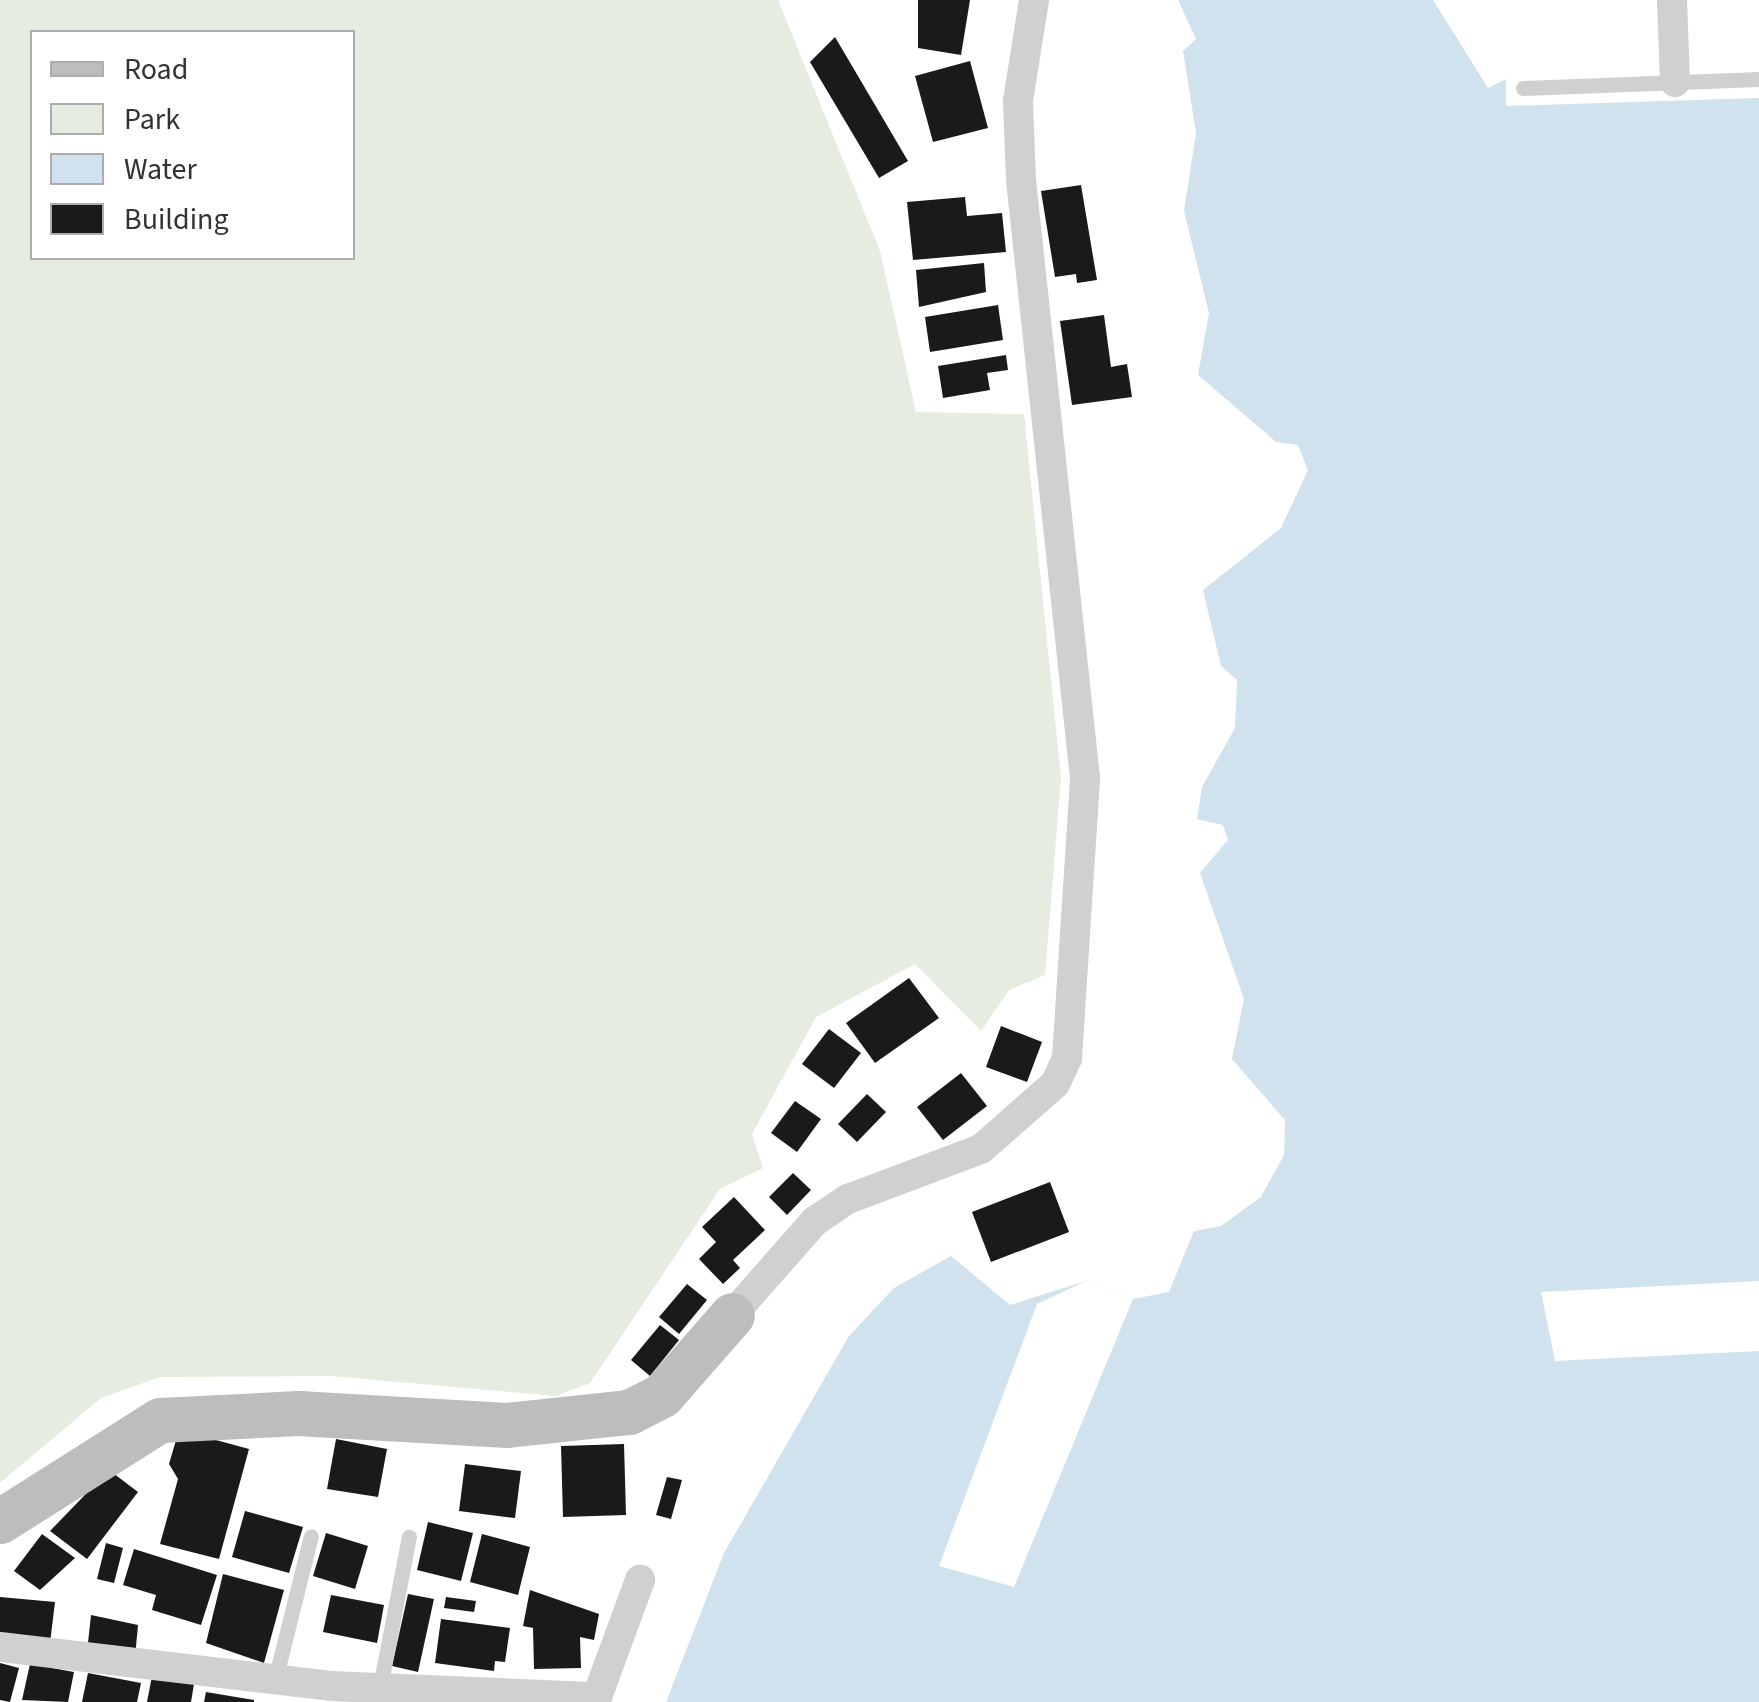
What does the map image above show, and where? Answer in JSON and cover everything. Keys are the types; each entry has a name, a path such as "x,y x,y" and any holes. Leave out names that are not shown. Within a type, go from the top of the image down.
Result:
{"street":[{"path":"0,1521 160,1420 298,1413 524,1425 629,1412 662,1394 816,1221 848,1200 981,1149 1056,1084 1067,1058 1085,778 1022,180 1018,101 1034,0"},
{"path":"1672,0 1676,82"},
{"path":"0,1647 275,1680 596,1696 640,1580"}],"lane":[{"path":"1523,88 1759,79"},
{"path":"275,1680 311,1536"},
{"path":"380,1688 409,1537"}],"green space":[{"path":"0,0 778,0 880,251 916,412 1024,414 1061,778 1045,975 1009,990 981,1031 915,964 816,1017 752,1134 763,1168 720,1189 590,1383 556,1396 331,1376 160,1377 101,1398 0,1483"}],"water":[{"path":"1178,0 1433,0 1488,88 1506,79 1506,106 1759,98 1759,1702 666,1702 724,1553 849,1336 894,1288 951,1256 1010,1305 1086,1281 1133,1299 1169,1292 1194,1231 1221,1226 1261,1197 1284,1155 1285,1120 1232,1059 1244,999 1200,873 1228,840 1223,825 1197,819 1202,787 1235,728 1237,680 1221,666 1203,590 1281,528 1308,470 1298,445 1276,442 1198,375 1209,313 1184,211 1196,133 1183,51 1196,39"}],"pier":[{"path":"1086,1281 1133,1299 1014,1587 939,1566 1037,1304"},
{"path":"1759,1281 1759,1351 1555,1361 1541,1292"}],"building":[{"path":"918,0 970,0 961,55 918,48"},
{"path":"835,37 908,161 879,178 810,62"},
{"path":"970,61 988,128 933,142 915,76"},
{"path":"1081,185 1097,280 1077,283 1076,274 1055,277 1041,191"},
{"path":"965,197 967,216 1002,213 1006,252 913,260 907,202"},
{"path":"984,263 986,292 919,307 916,270"},
{"path":"998,305 1003,340 930,352 925,317"},
{"path":"1104,315 1111,367 1127,364 1132,397 1072,405 1060,321"},
{"path":"1006,355 1008,370 987,373 990,390 943,398 938,366"},
{"path":"909,978 939,1018 875,1063 846,1023"},
{"path":"1001,1026 1042,1042 1027,1082 986,1067"},
{"path":"829,1029 861,1053 834,1088 802,1064"},
{"path":"961,1073 987,1106 943,1140 917,1107"},
{"path":"867,1094 886,1112 857,1142 838,1124"},
{"path":"795,1101 821,1119 797,1152 771,1133"},
{"path":"793,1173 811,1190 787,1215 769,1197"},
{"path":"1050,1182 1069,1232 991,1262 972,1212"},
{"path":"734,1197 765,1230 733,1260 740,1268 723,1284 699,1259 716,1242 702,1227"},
{"path":"687,1284 707,1300 679,1334 659,1317"},
{"path":"660,1325 679,1340 650,1376 631,1360"},
{"path":"179,1430 249,1449 219,1559 160,1544 178,1479 169,1464"},
{"path":"336,1439 387,1449 378,1497 327,1489"},
{"path":"624,1444 626,1515 563,1517 561,1446"},
{"path":"465,1464 521,1471 515,1518 459,1511"},
{"path":"109,1470 138,1492 87,1559 50,1531"},
{"path":"667,1477 682,1480 671,1519 656,1515"},
{"path":"245,1511 303,1527 289,1573 232,1557"},
{"path":"428,1522 473,1533 461,1581 417,1570"},
{"path":"326,1533 368,1546 355,1589 313,1576"},
{"path":"42,1534 75,1558 40,1590 14,1571"},
{"path":"482,1534 530,1547 518,1595 470,1582"},
{"path":"106,1543 123,1548 114,1583 97,1579"},
{"path":"134,1549 217,1575 201,1625 152,1610 156,1595 123,1585"},
{"path":"223,1574 284,1590 264,1663 206,1643"},
{"path":"530,1590 599,1614 594,1640 580,1637 581,1668 534,1669 533,1628 523,1626"},
{"path":"408,1594 434,1599 418,1672 392,1666"},
{"path":"331,1595 384,1605 377,1643 323,1632"},
{"path":"0,1597 55,1602 50,1643 0,1637"},
{"path":"446,1597 476,1601 474,1612 444,1608"},
{"path":"91,1615 138,1625 135,1657 87,1652"},
{"path":"441,1619 510,1628 505,1662 495,1661 494,1671 435,1663"},
{"path":"0,1663 19,1668 10,1702 0,1700"},
{"path":"30,1664 74,1672 68,1702 22,1700"},
{"path":"88,1673 141,1683 137,1702 82,1702"},
{"path":"152,1676 194,1684 191,1702 147,1702"},
{"path":"206,1692 254,1700 254,1702 204,1702"}]}
